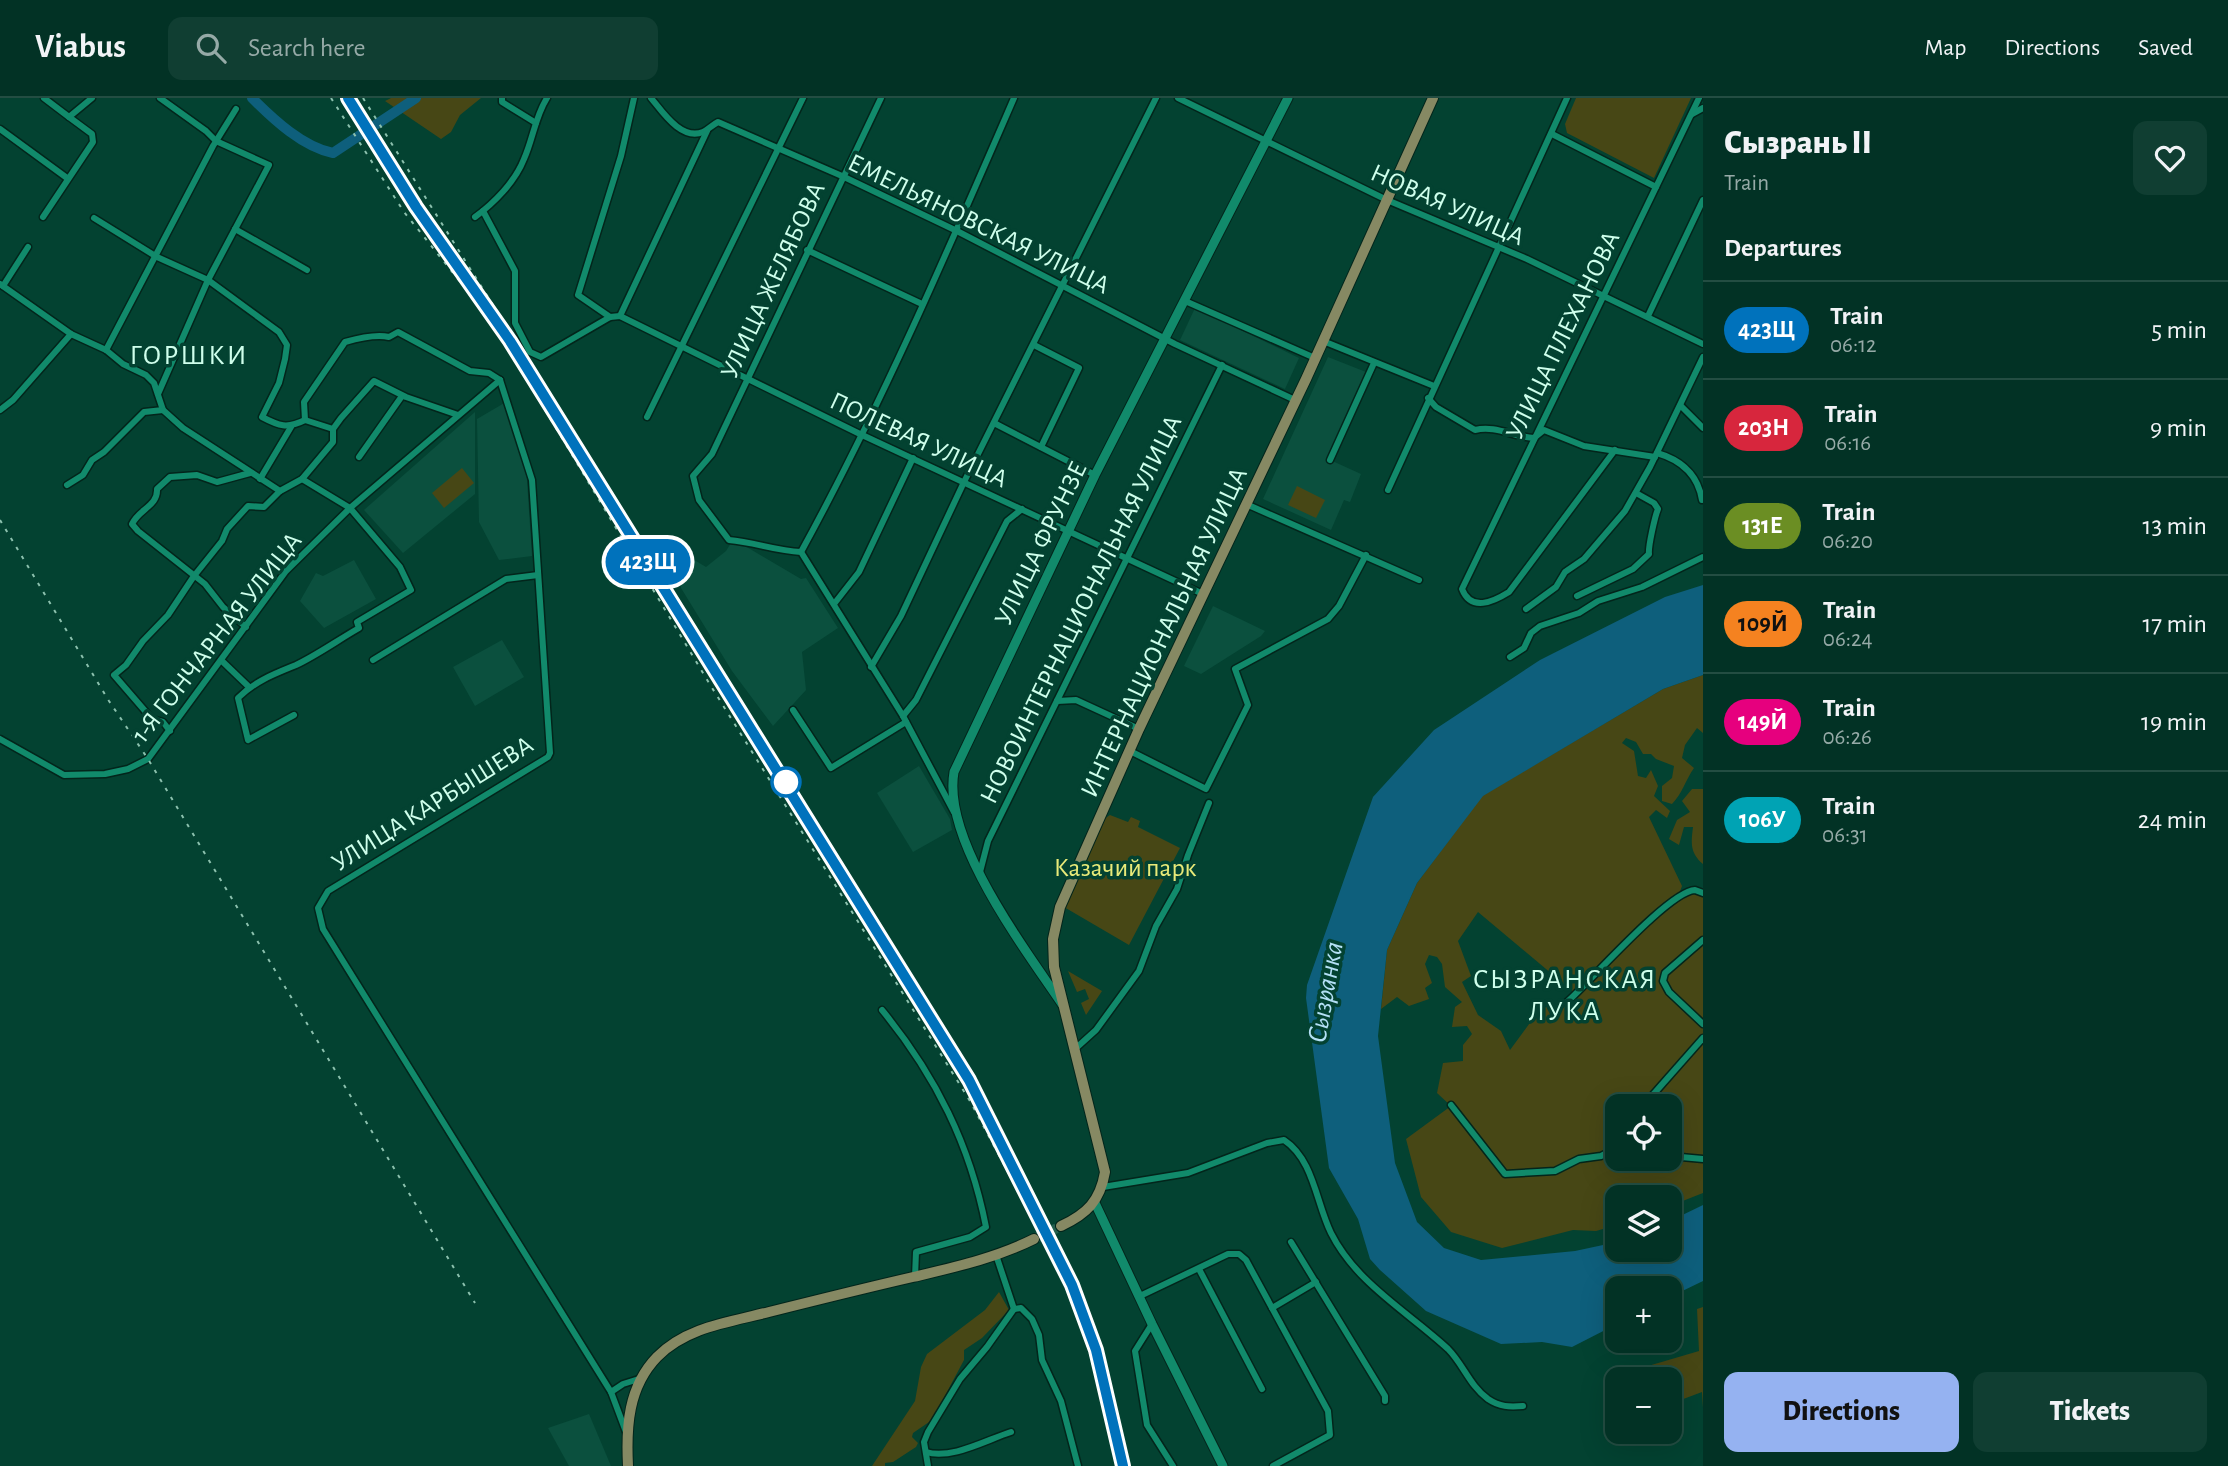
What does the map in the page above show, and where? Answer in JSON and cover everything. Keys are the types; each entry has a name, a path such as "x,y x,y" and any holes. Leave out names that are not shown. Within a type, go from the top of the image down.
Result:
{"main road":[{"name":"ИНТЕРНАЦИОНАЛЬНАЯ УЛИЦА","path":"1095,1203 1103,1187 1103,1154 1054,967 1053,939 1060,907 1139,729 1296,400 1433,98"},
{"path":"1061,1226 1086,1213 1095,1203"},
{"path":"628,1466 627,1418 642,1378 657,1357 670,1346 697,1331 996,1255 1034,1239"}],"street":[{"path":"43,217 94,137 44,98"},
{"path":"69,117 92,98"},
{"path":"158,396 208,280 269,165 216,141 160,98"},
{"path":"502,98 502,102 536,122"},
{"path":"475,217 516,174 524,160 547,98"},
{"path":"610,317 578,295 621,156 634,98"},
{"name":"ЕМЕЛЬЯНОВСКАЯ УЛИЦА","path":"651,98 673,124 687,132 703,132 718,122 842,176 1296,400"},
{"path":"647,418 803,98"},
{"name":"УЛИЦА ЖЕЛЯБОВА","path":"801,552 780,551 753,542 729,540 699,499 693,475 712,454 881,98"},
{"path":"957,817 904,719 801,552 829,500 957,231 1014,98"},
{"path":"871,667 901,616 964,482 1156,98"},
{"name":"НОВАЯ УЛИЦА","path":"1178,98 1387,200 1500,247 1703,344"},
{"name":"УЛИЦА ФРУНЗЕ","path":"1064,1007 980,872 952,799 954,772 1095,475 1287,98"},
{"path":"1388,490 1567,98"},
{"name":"УЛИЦА ПЛЕХАНОВА","path":"1615,450 1509,592 1487,604 1472,602 1462,589 1699,98"},
{"path":"1691,116 1703,108"},
{"path":"106,350 216,141 236,109"},
{"path":"483,211 515,271 515,323 530,352 541,357 610,317 620,316 710,126"},
{"path":"0,129 67,178"},
{"path":"1552,134 1656,187"},
{"path":"1648,316 1703,200"},
{"path":"94,218 157,257 208,280 279,332 287,345 285,359 279,383 262,417 281,427 291,427 304,420 333,429"},
{"path":"235,229 306,270"},
{"path":"28,247 1,285 71,334 106,350 123,364 146,375 155,383 163,410 183,428 209,442 260,480 280,491"},
{"path":"807,250 922,304"},
{"path":"1185,300 1315,358"},
{"name":"ПОЛЕВАЯ УЛИЦА","path":"620,316 860,434 1203,594"},
{"path":"304,420 304,402 345,342 358,339 382,335 389,337 398,332 470,371 489,373 500,380"},
{"path":"0,410 13,400 71,334"},
{"path":"1323,341 1434,386"},
{"path":"1034,345 1079,368 1041,447"},
{"path":"1526,610 1556,586 1564,572 1584,559 1613,527 1636,493 1701,369 1703,357"},
{"path":"1330,460 1374,363"},
{"name":"НОВОИНТЕРНАЦИОНАЛЬНАЯ УЛИЦА","path":"980,872 988,841 1222,365"},
{"name":"1-Я ГОНЧАРНАЯ УЛИЦА","path":"0,739 54,771 77,776 105,774 138,765 148,759 286,571 350,508 500,380"},
{"name":"УЛИЦА КАРБЫШЕВА","path":"500,380 532,480 548,757 328,891 318,908 323,929 611,1392"},
{"path":"170,731 163,722 152,719 114,675 168,615 222,541 227,529 248,506 264,507 280,491 302,479 332,442 333,429 374,381 402,396 458,415"},
{"path":"359,457 402,396"},
{"path":"1428,398 1442,411 1475,430 1489,426 1514,435 1534,438 1544,430 1584,446 1671,457 1684,466 1700,485 1702,500"},
{"path":"1681,406 1703,428"},
{"path":"67,485 83,475 92,460 104,452 145,412 163,410"},
{"path":"994,423 1095,475"},
{"path":"260,480 291,427"},
{"path":"834,604 859,572 913,458"},
{"path":"246,627 223,607 205,584 132,524 137,514 153,503 157,489 170,477 197,475 217,482 250,473"},
{"path":"293,715 248,740 238,698 248,687 297,664 359,628 357,622 411,590 400,567 350,508 302,479"},
{"path":"1577,596 1633,569 1649,554 1648,545 1655,529 1653,519 1658,509 1654,503 1636,493"},
{"path":"1245,504 1419,580"},
{"path":"793,710 831,768 904,719 1007,521 1022,509"},
{"path":"1130,751 1206,789 1248,705 1235,669 1328,618 1339,606 1366,555"},
{"path":"1510,657 1524,648 1531,633 1540,626 1579,612 1598,601 1642,587 1703,557"},
{"path":"373,660 506,579 538,575"},
{"path":"222,661 248,687"},
{"path":"1057,701 1076,699 1139,729"},
{"path":"1075,1049 1096,1030 1139,971 1156,926 1177,890 1209,803"},
{"path":"1567,1002 1639,931 1683,893 1695,890 1703,893"},
{"path":"1703,940 1665,973 1663,981 1668,992 1703,1024"},
{"path":"1041,972 1047,972 1054,967"},
{"path":"882,1010 931,1080 965,1146 977,1181 986,1227 970,1237 916,1252 915,1277"},
{"path":"1654,1094 1703,1038"},
{"path":"1451,1105 1504,1174 1555,1171 1579,1159 1605,1155"},
{"path":"1103,1187 1188,1173 1268,1143 1284,1140 1296,1147 1331,1233 1359,1273 1448,1350 1464,1373 1488,1398 1503,1407 1523,1406"},
{"path":"1682,1157 1703,1158"},
{"path":"1095,1203 1223,1466"},
{"path":"1291,1242 1385,1396 1385,1401"},
{"path":"1140,1296 1228,1254 1239,1254 1246,1261 1328,1411 1330,1435 1273,1466"},
{"path":"996,1255 1014,1309"},
{"path":"1199,1269 1262,1390"},
{"path":"1272,1308 1316,1282"},
{"path":"928,1466 924,1442 960,1379 988,1347 1014,1309 1021,1308 1035,1324 1041,1341 1042,1360 1061,1401 1078,1466"},
{"path":"1152,1324 1135,1351 1147,1425 1173,1466"},
{"path":"626,1433 611,1392 623,1384 642,1378"},
{"path":"926,1452 951,1452 1011,1432"}],"shaded area":[{"path":"1195,308 1299,358 1285,389 1180,340"},
{"path":"1328,357 1366,372 1328,459 1361,474 1350,502 1344,500 1331,530 1263,499"},
{"path":"506,402 526,465 532,556 499,560 479,522 477,419"},
{"path":"475,412 475,494 403,553 364,510"},
{"path":"731,543 740,543 801,579 806,578 838,628 802,652 806,690 773,726 732,671 681,588 680,565 691,558 706,567 726,551"},
{"path":"354,560 376,599 324,628 300,601 316,573 323,576"},
{"path":"1213,606 1265,631 1201,674 1184,666"},
{"path":"502,640 524,677 475,706 453,667"},
{"path":"919,766 950,819 952,830 913,852 877,793"},
{"path":"589,1414 611,1466 569,1466 548,1428"}],"green space":[{"path":"391,98 481,98 460,115 451,132 441,139 385,101"},
{"path":"1576,98 1691,98 1654,178 1567,133 1565,124"},
{"path":"462,468 474,483 444,508 432,493"},
{"path":"1297,486 1325,500 1316,518 1288,505"},
{"path":"1703,675 1703,733 1697,728 1685,745 1682,758 1694,768 1672,804 1662,801 1662,786 1672,778 1674,766 1656,759 1651,754 1643,754 1636,742 1626,738 1622,743 1634,751 1638,776 1646,778 1651,770 1658,786 1654,796 1670,811 1667,818 1656,810 1649,817 1682,886 1678,897 1689,890 1703,893 1703,1193 1682,1201 1682,1185 1605,1185 1605,1228 1596,1231 1573,1230 1502,1248 1451,1232 1421,1197 1406,1139 1451,1106 1437,1093 1443,1063 1463,1061 1463,1045 1472,1034 1467,1026 1452,1027 1455,1007 1462,1002 1445,987 1442,964 1437,957 1429,955 1425,964 1432,983 1425,988 1429,999 1409,1006 1397,997 1381,1009 1387,950 1417,883 1482,796 1663,689","holes":["1478,912 1577,995 1561,1010 1549,1004 1532,1020 1510,1050 1501,1031 1478,1015 1462,982 1471,976 1458,941"]},
{"path":"1692,789 1703,789 1703,864 1692,847 1693,827 1684,827 1679,845 1669,839 1677,820 1690,812 1682,801"},
{"name":"Казачий парк","path":"1110,815 1128,822 1131,817 1140,821 1138,827 1180,848 1129,945 1064,907 1101,821"},
{"path":"1068,971 1102,991 1086,1015 1081,1003 1089,999 1085,989 1077,992"},
{"path":"999,1292 1009,1310 982,1338 964,1350 964,1360 932,1420 913,1433 912,1437 918,1443 916,1447 893,1462 885,1463 885,1466 872,1466 915,1401 921,1367 927,1354 985,1310"},
{"path":"1703,1307 1703,1408 1702,1392 1682,1400 1682,1367 1645,1367 1699,1351 1697,1309"}],"water":[{"name":"Сызранка","path":"1703,585 1703,675 1663,689 1483,796 1417,883 1387,950 1378,1036 1395,1163 1417,1222 1444,1248 1481,1260 1575,1251 1605,1245 1605,1262 1682,1262 1682,1215 1703,1205 1703,1281 1682,1291 1682,1276 1605,1276 1605,1330 1572,1347 1542,1342 1501,1344 1426,1311 1370,1259 1358,1219 1329,1168 1306,998 1307,985 1373,797 1434,730 1540,660 1665,597"}],"waterway":[{"path":"252,98 300,139 333,153 416,98"}],"tunnel":[{"path":"1034,1239 1061,1226"}],"railway":[{"path":"331,98 404,212 482,309 508,348 709,683 970,1101 1048,1247 1081,1319 1119,1466"},
{"path":"348,98 416,207 455,262"},
{"path":"363,98 508,329"},
{"path":"524,356 678,603"},
{"path":"0,520 109,701 148,759 475,1303"},
{"path":"670,598 901,969"},
{"path":"900,959 981,1092 1046,1222"}],"train":[{"name":"423Щ","path":"348,98 416,207 510,341 969,1080 1072,1285 1096,1350 1123,1466"}],"district":[{"name":"ГОРШКИ","path":"189,354"},
{"name":"СЫЗРАНСКАЯ ЛУКА","path":"1565,994"}]}
